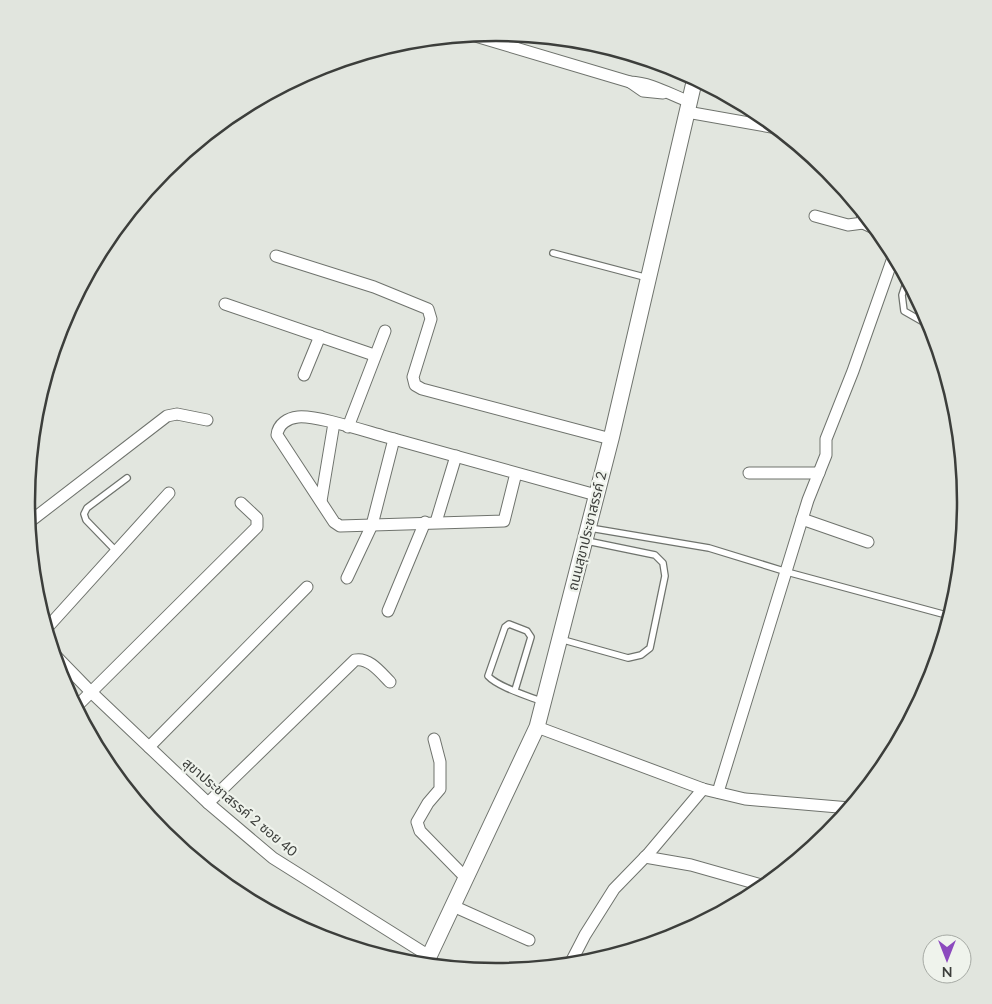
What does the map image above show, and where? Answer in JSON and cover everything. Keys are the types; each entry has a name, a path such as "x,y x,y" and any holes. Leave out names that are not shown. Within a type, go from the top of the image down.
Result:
{"street":[{"path":"493,41 630,82 643,91 665,93 688,107 759,124"},
{"name":"ถนนสุขาประชาสรรค์ 2","path":"429,958 537,728 610,440 693,86"},
{"path":"815,216 848,225 860,219"},
{"path":"276,256 374,287 428,310 431,319 413,377 415,385 422,389 610,440"},
{"path":"718,792 802,519 826,455 826,440 891,265"},
{"path":"225,304 374,355"},
{"path":"348,427 374,355 385,331"},
{"path":"304,375 320,336"},
{"path":"36,517 168,416 177,414 207,420"},
{"path":"516,473 504,521 340,526 334,522 277,434 277,429 282,424 298,417 334,424 394,439 596,495"},
{"path":"321,501 334,424"},
{"path":"347,578 372,525 394,439"},
{"path":"388,611 431,522 456,456"},
{"path":"749,473 819,474"},
{"path":"52,623 169,493"},
{"path":"81,702 257,528 257,518 241,503"},
{"path":"802,519 868,542"},
{"path":"149,747 306,587"},
{"path":"208,803 355,660 362,659 367,661 390,682"},
{"name":"สุขาประชาสรรค์ 2 ซอย 40","path":"65,666 208,803 273,858 420,956"},
{"path":"537,728 703,789 745,799 842,807"},
{"path":"434,739 440,762 440,790 428,802 417,822 420,831 466,878"},
{"path":"574,956 614,889 645,857 703,789"},
{"path":"645,857 690,864 755,883"},
{"path":"453,906 529,940"}],"lane":[{"path":"553,253 648,278"},
{"path":"904,289 902,295 904,311 919,320"},
{"path":"116,551 86,520 84,514 87,508 127,478"},
{"path":"586,534 710,548 787,572 943,614"},
{"path":"560,639 628,658 641,655 650,648 666,576 663,562 655,555 586,534"},
{"path":"515,690 531,636 527,631 509,624 505,626 488,672 491,680 515,690 544,702"}]}
